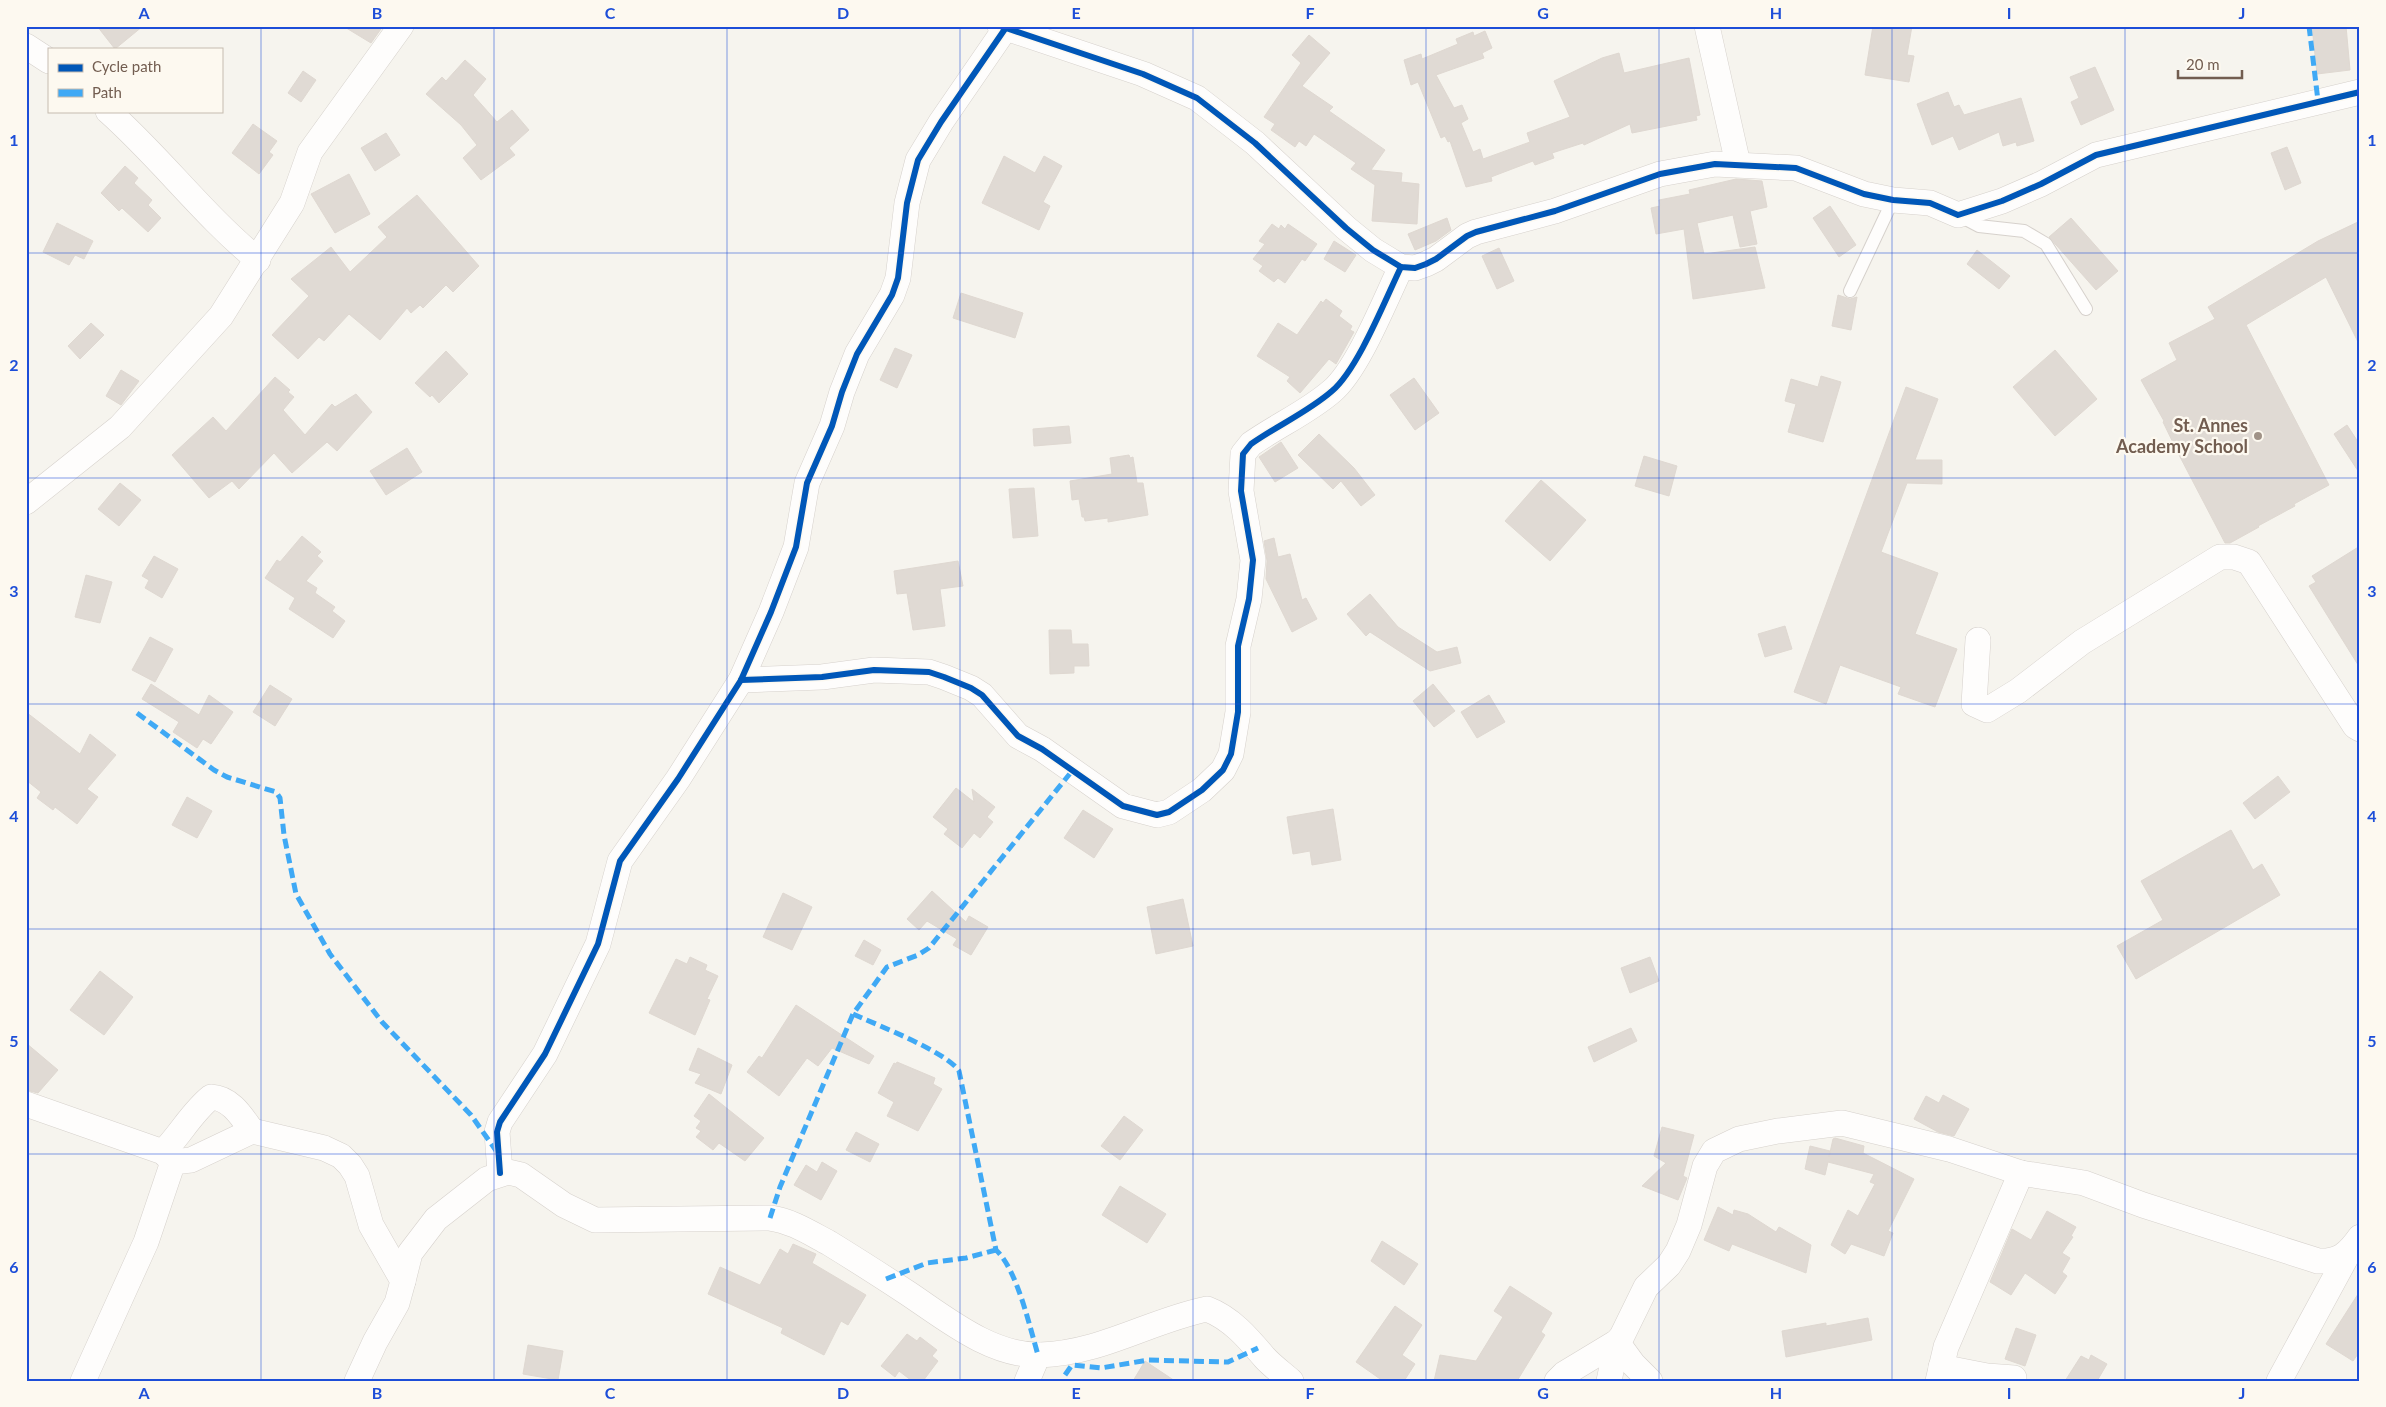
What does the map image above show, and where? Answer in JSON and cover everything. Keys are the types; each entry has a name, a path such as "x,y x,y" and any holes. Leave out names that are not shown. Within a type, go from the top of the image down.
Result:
{"street":[{"path":"26,502 120,427 221,316 258,260 292,203 310,152 401,26"},
{"path":"1707,26 1738,164"},
{"path":"500,1174 496,1132 500,1122 545,1054 598,944 620,861 627,848 678,779 741,680 771,612 796,547 807,483 832,426 842,392 857,354 892,295 898,278 907,203 918,160 1004,27 1143,74 1197,98 1255,143 1346,228 1373,250 1401,267 1415,268 1436,259 1467,236 1555,211 1660,174 1715,164 1796,168 1864,194 1893,200 1930,203 1958,215 2002,201 2041,184 2096,154 2360,92"},
{"path":"26,46 48,60"},
{"path":"109,112 172,174 218,226 258,260"},
{"path":"741,680 822,677 874,670 929,672 982,695 1018,736 1042,749 1123,806 1158,815 1169,812 1202,790 1223,770 1231,754 1238,712 1236,685 1238,646 1249,599 1254,560 1241,491 1241,471 1244,454 1258,439 1333,391 1345,377 1356,360 1401,267"},
{"path":"1978,640 1974,704 1987,710 2018,691 2082,642 2220,557 2234,557 2249,562 2355,726 2360,729"},
{"path":"83,1381 146,1242 168,1157 177,1138 198,1109 211,1097 219,1097 230,1104 252,1132"},
{"path":"26,1104 168,1157 191,1160 252,1132 324,1148 341,1156 350,1164 357,1176 371,1225 403,1281"},
{"path":"1609,1381 1617,1342 1646,1287 1669,1265 1678,1251 1689,1225 1705,1166 1714,1150 1739,1139 1778,1130 1842,1124 1949,1149 2022,1173 2084,1183 2143,1205 2318,1261 2329,1262 2340,1259 2354,1245"},
{"path":"357,1381 375,1342 398,1304 410,1253 436,1219 470,1190 486,1179 508,1172 521,1175 564,1205 595,1220 770,1218 783,1220 806,1230 862,1263 963,1332 1011,1350 1038,1355 1081,1351 1172,1319 1207,1310 1229,1321 1258,1348 1265,1358 1291,1381"},
{"path":"2014,1378 1939,1374 1946,1347 2022,1173"},
{"path":"2279,1381 2354,1245"},
{"path":"1557,1381 1564,1374 1617,1342"},
{"path":"1617,1342 1633,1364 1650,1381"},
{"path":"1027,1381 1038,1355"}],"lane":[{"path":"1850,291 1893,200"},
{"path":"1958,215 1979,226 2024,231 2046,244 2086,309"}],"building":[{"path":"97,26 143,26 116,48 114,48"},
{"path":"343,26 383,26 371,43"},
{"path":"1873,26 1912,26 1907,55 1914,56 1909,82 1865,75"},
{"path":"2312,26 2346,26 2350,70 2317,74"},
{"path":"1485,31 1492,48 1482,53 1484,58 1436,75 1454,108 1462,105 1468,119 1461,123 1473,152 1480,149 1483,159 1530,142 1527,133 1570,117 1554,81 1602,58 1619,53 1624,73 1689,58 1700,115 1696,116 1697,120 1632,133 1630,124 1584,145 1583,143 1552,153 1554,158 1535,165 1533,161 1491,177 1492,181 1466,187 1450,141 1448,142 1445,136 1441,138 1418,82 1411,85 1404,60 1421,54 1422,59 1458,44 1456,39 1473,32 1474,36"},
{"path":"1309,35 1330,53 1302,86 1333,107 1329,111 1385,150 1371,170 1402,173 1401,182 1419,184 1417,224 1372,221 1375,185 1351,169 1356,163 1314,134 1306,146 1299,141 1295,147 1271,130 1275,124 1264,117 1301,63 1292,55"},
{"path":"465,60 486,79 473,95 497,122 512,110 529,130 509,148 515,155 481,180 463,158 477,145 461,125 426,94 442,77 446,81"},
{"path":"2095,67 2114,110 2081,125 2071,102 2079,98 2070,77"},
{"path":"303,71 316,80 301,102 288,93"},
{"path":"1948,92 1954,107 1959,105 1964,115 2021,98 2034,141 2017,146 2016,142 2003,146 1999,132 1959,150 1953,136 1932,145 1917,104"},
{"path":"253,124 277,141 269,152 273,155 259,174 232,153"},
{"path":"386,133 400,155 375,171 361,148"},
{"path":"2287,147 2301,183 2285,190 2271,153"},
{"path":"1004,156 1035,173 1044,156 1062,166 1043,202 1050,206 1039,230 982,203"},
{"path":"125,166 138,178 134,183 152,200 148,205 161,218 148,232 122,208 119,211 101,193"},
{"path":"349,174 370,214 335,233 311,194"},
{"path":"1736,179 1762,181 1767,207 1750,211 1757,244 1740,247 1733,215 1697,223 1704,254 1755,247 1765,288 1693,299 1684,229 1656,234 1651,208 1660,206 1659,200 1690,194 1689,190"},
{"path":"417,195 479,266 453,292 446,285 423,308 420,305 411,313 407,308 380,340 349,314 324,341 319,337 298,359 272,335 309,296 291,279 331,247 350,272 387,237 378,227"},
{"path":"1830,206 1856,245 1839,257 1813,218"},
{"path":"1447,218 1451,230 1436,241 1415,250 1408,234"},
{"path":"2071,218 2118,271 2096,290 2049,237"},
{"path":"2360,221 2360,346 2326,277 2246,325 2329,485 2294,504 2295,506 2259,527 2230,543 2225,543 2178,453 2164,421 2141,380 2177,360 2169,343 2215,319 2208,307 2318,241"},
{"path":"57,223 93,241 84,259 75,255 69,265 43,252"},
{"path":"1272,224 1279,229 1281,225 1285,229 1288,224 1317,244 1305,261 1302,259 1285,283 1278,278 1274,282 1259,271 1263,266 1253,259 1265,244 1259,241"},
{"path":"1334,241 1356,255 1345,272 1324,259"},
{"path":"1499,248 1514,281 1497,289 1482,256"},
{"path":"1977,250 2010,276 1999,289 1967,264"},
{"path":"961,293 1023,313 1015,338 953,318"},
{"path":"1838,295 1850,299 1857,297 1851,330 1832,326"},
{"path":"1326,299 1342,311 1339,316 1352,326 1350,330 1354,332 1336,364 1329,359 1300,393 1287,381 1290,377 1257,356 1278,323 1297,335 1321,301 1323,303"},
{"path":"91,323 104,335 80,359 68,346"},
{"path":"895,348 912,355 897,388 880,380"},
{"path":"2055,350 2097,399 2055,436 2013,387"},
{"path":"446,351 468,374 439,403 432,395 430,397 415,383"},
{"path":"121,370 139,381 121,405 106,396"},
{"path":"1821,376 1841,382 1823,442 1788,432 1796,404 1785,401 1791,379 1818,387"},
{"path":"275,377 290,390 288,392 294,397 283,410 305,435 332,404 335,407 356,394 372,412 337,451 327,442 292,473 274,453 239,489 232,481 209,498 172,455 213,417 226,431"},
{"path":"1414,378 1439,413 1415,430 1390,395"},
{"path":"1906,387 1938,399 1915,460 1942,460 1942,484 1907,483 1881,552 1938,573 1915,634 1957,649 1935,707 1898,694 1901,687 1840,665 1826,704 1794,692"},
{"path":"2347,425 2360,445 2360,474 2334,434"},
{"path":"1069,426 1071,443 1034,446 1033,429"},
{"path":"1319,434 1354,468 1375,495 1361,506 1341,481 1333,489 1298,455"},
{"path":"1281,442 1298,468 1275,482 1259,457"},
{"path":"407,448 422,472 386,495 370,471"},
{"path":"1129,455 1130,458 1133,457 1137,483 1143,483 1148,515 1108,522 1108,518 1085,521 1084,517 1082,517 1079,499 1072,500 1070,481 1112,474 1110,458"},
{"path":"1644,456 1677,466 1669,496 1635,486"},
{"path":"1541,480 1586,520 1550,561 1505,521"},
{"path":"120,483 141,500 119,526 98,509"},
{"path":"1034,488 1038,536 1013,538 1009,489"},
{"path":"302,536 321,552 317,556 323,561 306,581 317,588 315,593 335,607 332,611 345,621 333,638 289,609 295,598 265,578 277,560 280,562"},
{"path":"1274,538 1278,557 1290,554 1302,600 1306,598 1317,619 1292,632 1266,579 1267,561 1264,541"},
{"path":"2360,546 2360,668 2309,586 2316,582 2312,576"},
{"path":"154,556 178,569 162,598 145,588 149,580 142,576"},
{"path":"958,561 963,586 940,589 945,626 913,630 907,593 897,594 894,571"},
{"path":"86,575 112,582 100,623 75,617"},
{"path":"1370,594 1398,627 1437,652 1457,647 1461,663 1430,671 1370,632 1366,636 1347,614"},
{"path":"1785,626 1792,649 1765,657 1758,634"},
{"path":"1049,630 1071,630 1072,644 1088,644 1089,666 1074,666 1074,673 1050,674"},
{"path":"150,637 173,649 155,682 132,670"},
{"path":"151,684 199,715 209,695 233,712 211,744 203,739 197,748 173,732 179,722 142,699"},
{"path":"1433,684 1455,711 1434,727 1413,701"},
{"path":"270,685 292,699 275,726 253,712"},
{"path":"1489,695 1505,722 1477,738 1461,712"},
{"path":"26,712 80,754 90,734 116,755 87,789 98,797 77,824 55,807 53,810 37,798 41,792 26,780"},
{"path":"2278,776 2290,792 2255,819 2243,803"},
{"path":"956,788 974,802 972,789 995,807 987,817 993,822 980,838 974,833 962,848 944,834 948,829 933,817"},
{"path":"187,797 212,811 197,838 172,825"},
{"path":"1333,809 1341,860 1312,865 1310,851 1293,854 1287,817"},
{"path":"1083,810 1113,829 1094,858 1064,838"},
{"path":"2231,830 2253,870 2262,864 2280,895 2136,979 2117,946 2163,920 2141,881"},
{"path":"932,891 966,922 969,916 988,927 971,955 953,945 957,939 927,921 919,930 907,919"},
{"path":"783,893 812,907 792,950 763,937"},
{"path":"1183,899 1193,946 1156,954 1147,907"},
{"path":"864,940 881,950 873,965 855,956"},
{"path":"690,957 707,965 705,970 718,976 707,999 710,1000 695,1035 649,1013 676,959 687,964"},
{"path":"1650,957 1659,981 1630,993 1621,968"},
{"path":"100,971 133,997 104,1035 70,1010"},
{"path":"796,1005 874,1056 869,1064 832,1048 818,1066 807,1058 779,1096 747,1072 759,1056 762,1058"},
{"path":"1631,1028 1637,1041 1594,1062 1588,1047"},
{"path":"26,1043 58,1070 38,1093 26,1090"},
{"path":"698,1048 732,1065 721,1094 695,1083 701,1074 689,1070"},
{"path":"897,1062 935,1078 933,1084 942,1089 918,1131 887,1116 894,1102 878,1093 894,1063 896,1064"},
{"path":"709,1094 764,1138 745,1161 719,1143 713,1150 696,1137 701,1131 696,1128 701,1121 694,1116"},
{"path":"1943,1095 1969,1109 1954,1136 1938,1132 1914,1119 1926,1096 1939,1103"},
{"path":"1124,1116 1143,1130 1120,1160 1101,1146"},
{"path":"1662,1127 1694,1135 1683,1176 1687,1178 1678,1200 1642,1186 1666,1163 1654,1156"},
{"path":"856,1132 879,1144 870,1162 846,1150"},
{"path":"1833,1139 1864,1146 1863,1153 1914,1179 1888,1231 1893,1233 1884,1256 1851,1244 1845,1254 1831,1245 1848,1210 1858,1216 1875,1184 1870,1182 1874,1174 1828,1162 1825,1175 1805,1169 1810,1146 1830,1151 1829,1157"},
{"path":"822,1162 837,1171 821,1200 794,1185 806,1165 817,1172"},
{"path":"1120,1186 1166,1214 1147,1243 1102,1215"},
{"path":"1718,1207 1733,1215 1734,1210 1748,1214 1776,1232 1779,1227 1811,1245 1806,1273 1732,1244 1729,1251 1704,1240"},
{"path":"2047,1211 2076,1227 2071,1236 2073,1237 2062,1253 2070,1258 2062,1272 2067,1276 2055,1294 2025,1273 2011,1295 1990,1282 2012,1229 2031,1240"},
{"path":"1382,1241 1418,1264 1404,1285 1371,1261"},
{"path":"793,1244 816,1254 812,1263 866,1295 848,1325 841,1321 824,1355 781,1333 783,1328 708,1294 720,1267 760,1285 780,1249 788,1254"},
{"path":"1510,1286 1552,1313 1541,1332 1545,1335 1517,1381 1434,1381 1440,1355 1476,1361 1503,1317 1494,1311"},
{"path":"2360,1291 2360,1351 2353,1361 2326,1344"},
{"path":"1395,1306 1422,1325 1402,1355 1415,1364 1404,1381 1383,1381 1356,1362"},
{"path":"1868,1318 1872,1340 1786,1357 1782,1331 1826,1323 1826,1326"},
{"path":"2016,1328 2036,1335 2025,1366 2005,1359"},
{"path":"907,1334 917,1341 920,1337 937,1350 932,1356 938,1361 923,1381 912,1381 899,1371 895,1377 881,1366"},
{"path":"528,1345 563,1351 558,1380 523,1374"},
{"path":"2091,1355 2107,1364 2097,1381 2065,1381 2081,1356 2089,1360"},
{"path":"1145,1361 1175,1381 1133,1381"}],"marked path":[{"path":"2309,26 2318,101"},
{"path":"137,713 214,770 227,777 276,792 280,798 284,835 296,894 330,954 382,1022 471,1115 497,1152"},
{"path":"770,1218 780,1187 853,1014 887,967 918,955 929,948 1072,771"},
{"path":"853,1014 927,1048 941,1056 959,1071 996,1250 1004,1259 1016,1284 1038,1355"},
{"path":"886,1279 927,1263 966,1258 996,1250"},
{"path":"1065,1375 1072,1365 1101,1368 1148,1360 1228,1362 1258,1348"}],"cycle path":[{"path":"1000,26 1143,74 1197,98 1255,143 1346,228 1373,250 1401,267 1415,268 1436,259 1467,236 1476,232 1555,211 1660,174 1715,164 1796,168 1864,194 1893,200 1930,203 1958,215 2002,201 2041,184 2096,155 2360,92"},
{"path":"500,1173 497,1132 500,1122 545,1054 598,944 620,861 678,779 741,680 771,612 796,547 807,483 832,426 842,392 857,354 892,295 898,278 907,203 918,160 941,122 1007,26"},
{"path":"741,680 822,677 874,670 929,672 971,688 982,695 1018,736 1042,749 1123,806 1157,815 1169,812 1202,790 1223,770 1231,754 1238,712 1238,646 1249,599 1253,560 1241,491 1243,454 1251,444 1313,405 1342,381 1361,351 1401,267"}],"place":[{"name":"St. Annes Academy School","path":"2258,436"}]}
